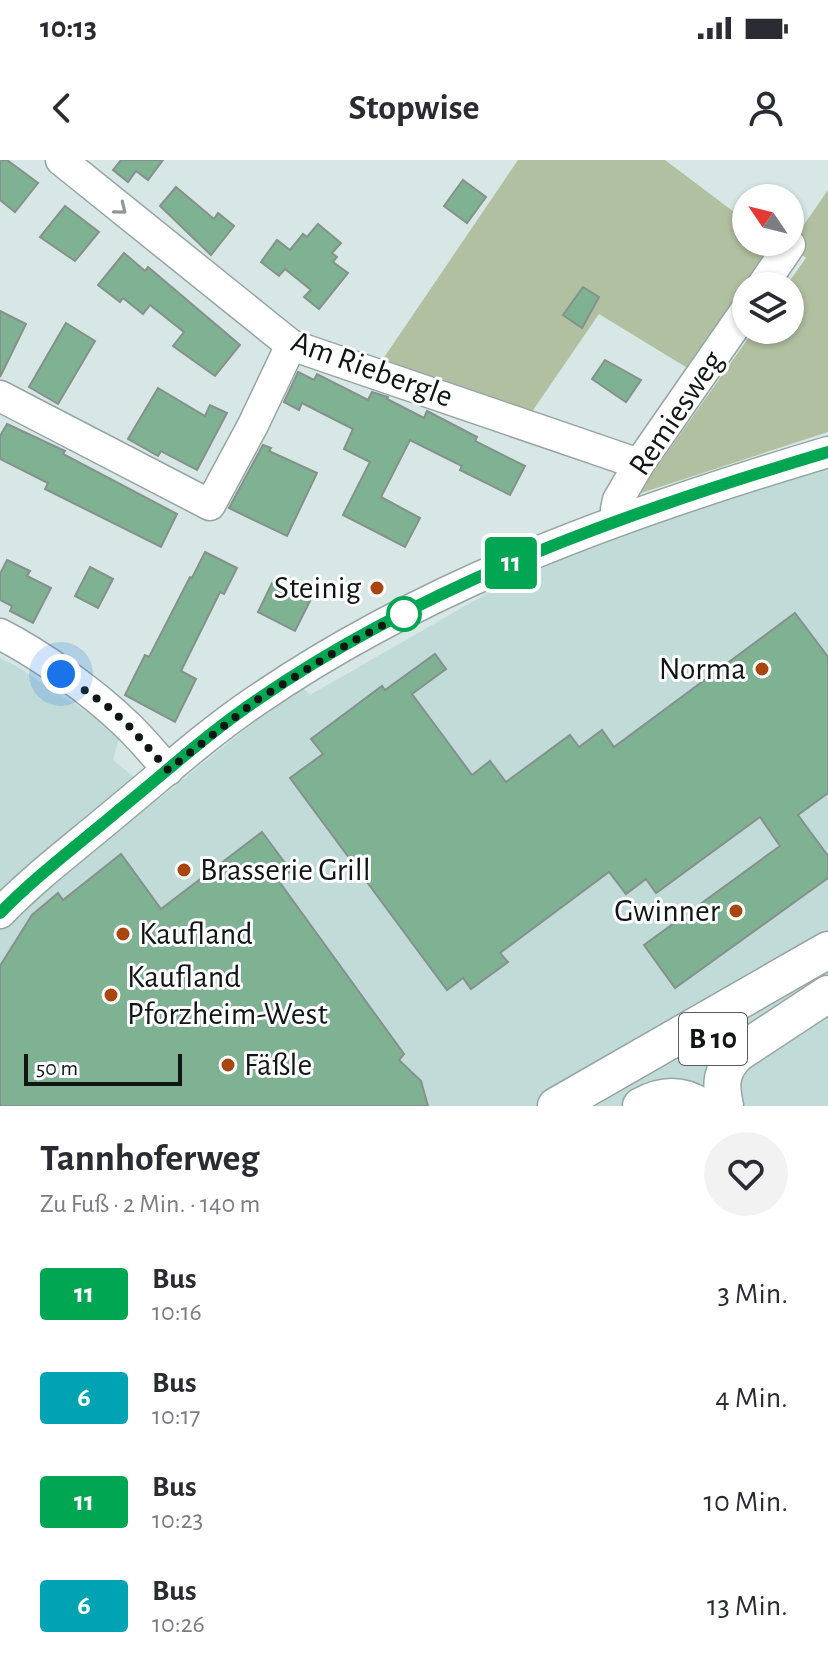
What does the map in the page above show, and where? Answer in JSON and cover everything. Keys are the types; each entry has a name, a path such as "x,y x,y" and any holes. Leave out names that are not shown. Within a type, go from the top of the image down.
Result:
{"main road":[{"name":"B 10","path":"556,1106 828,950"},
{"name":"B 10","path":"598,1106 828,973"},
{"path":"725,1106 721,1082 728,1063 828,994"},
{"path":"641,1106 663,1097 675,1096 700,1106"}],"street":[{"name":"Am Riebergle","path":"61,160 291,345 639,464"},
{"name":"Remiesweg","path":"620,520 616,509 618,500 639,464 732,330"},
{"path":"0,396 210,505 291,345"},
{"path":"0,913 33,880 257,700 353,641 463,585 543,549 620,520 828,452"},
{"path":"0,634 106,705 168,770"}],"shaded area":[{"path":"828,467 828,1106 0,1106 0,658 120,734 113,760 160,798 300,685 310,695 526,571 609,539"}],"green space":[{"path":"518,160 665,160 732,210 732,256 770,256 759,272 732,272 732,314 694,372 599,314 529,416 383,359"},
{"path":"828,190 828,432 638,494 744,344 804,344 804,272 796,272 806,258 804,225"}],"building":[{"path":"0,160 7,160 38,183 15,212 0,200"},
{"path":"121,160 163,160 148,180 136,171 128,182 113,170"},
{"path":"463,180 486,197 467,223 444,206"},
{"path":"176,187 214,219 218,213 234,226 211,255 160,206"},
{"path":"65,206 99,232 75,261 40,237"},
{"path":"318,224 341,243 332,253 337,257 333,262 348,273 319,309 304,297 311,290 285,269 279,276 261,262 277,240 290,250 303,234 307,237"},
{"path":"124,253 145,271 148,267 240,345 215,376 173,346 184,332 150,305 143,314 123,298 120,302 98,285"},
{"path":"583,287 599,297 582,328 563,315"},
{"path":"0,311 26,324 0,377"},
{"path":"66,323 95,341 58,404 29,387"},
{"path":"605,360 641,380 626,402 592,379"},
{"path":"298,372 314,380 317,374 368,400 372,392 388,397 424,418 427,411 477,437 475,441 525,466 510,495 410,440 381,497 420,518 405,547 343,515 370,462 344,449 353,429 302,403 299,410 284,402"},
{"path":"158,388 205,416 210,405 227,413 197,470 161,451 158,456 128,439"},
{"path":"7,424 65,451 63,454 177,514 161,547 45,489 48,483 0,459 0,436"},
{"path":"263,445 271,448 269,451 317,473 287,536 229,508"},
{"path":"205,552 237,568 224,594 220,592 181,671 196,679 175,722 125,695"},
{"path":"7,560 30,571 27,576 51,588 33,623 10,611 12,606 0,600 0,574"},
{"path":"90,567 113,579 98,608 75,596"},
{"path":"272,583 310,601 295,631 258,612"},
{"path":"795,613 828,657 828,793 798,815 828,856 828,878 675,988 644,945 780,846 760,817 656,893 646,879 626,894 609,872 500,953 508,962 471,989 463,978 447,990 290,778 323,754 311,739 382,686 385,690 435,654 446,669 412,694 472,775 490,761 506,782 570,735 579,747 602,730 614,747"},
{"name":"Kaufland Pforzheim-West","path":"262,832 291,871 278,880 404,1054 399,1060 421,1081 428,1106 0,1106 0,966 32,915 58,893 63,900 121,854 161,909"}],"bus line":[{"name":"11","path":"0,913 33,880 218,728 280,685 353,641 439,596 543,549 685,497 828,452"}],"place":[{"name":"Steinig","path":"377,588"},
{"name":"Norma","path":"762,669"},
{"name":"Brasserie Grill","path":"184,870"},
{"name":"Gwinner","path":"736,911"},
{"name":"Kaufland","path":"123,934"},
{"name":"Kaufland Pforzheim-West","path":"111,995"},
{"name":"Fäßle","path":"228,1065"}],"route":[{"path":"61,674 106,705 168,770 257,700 353,641 412,610 404,614"}]}
